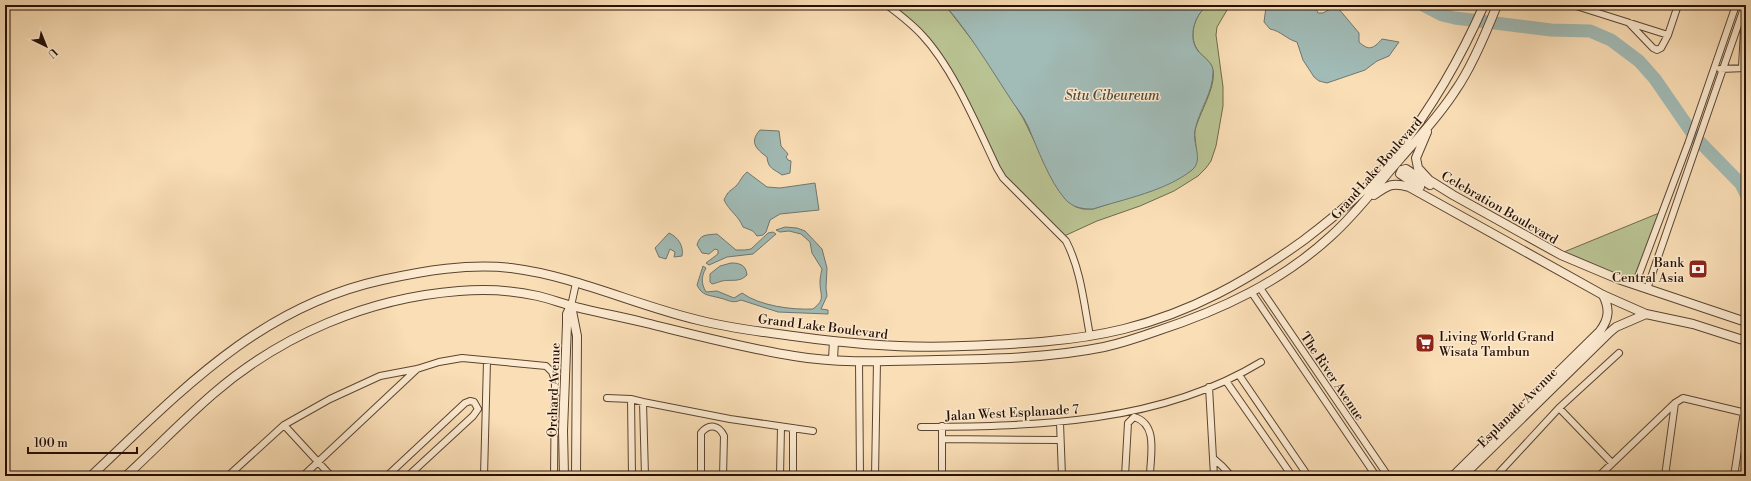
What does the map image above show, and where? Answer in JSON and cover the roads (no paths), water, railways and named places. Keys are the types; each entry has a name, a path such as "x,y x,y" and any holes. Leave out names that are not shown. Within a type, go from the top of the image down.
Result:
{"street":[{"path":"887,5 922,35 937,54 952,77 1003,178 1066,241 1079,276 1090,336"},
{"name":"Grand Lake Boulevard","path":"91,476 227,352 271,323 305,306 347,289 411,274 483,267 513,268 547,274 698,320 769,333 896,347 1006,345 1048,342 1090,336 1125,328 1183,310 1216,296 1246,280 1339,214 1384,168 1398,151 1446,82 1484,5"},
{"name":"Grand Lake Boulevard","path":"126,476 213,394 242,370 283,344 315,328 353,312 386,303 456,291 512,291 540,296 571,306 644,322 710,340 751,349 800,357 859,361 897,361 1012,357 1075,352 1129,341 1187,321 1252,293 1290,270 1328,239 1367,200 1398,160 1431,124 1457,88 1488,28 1497,5"},
{"path":"1572,5 1668,35"},
{"path":"1628,22 1649,45 1657,50 1663,46 1678,5"},
{"path":"1635,285 1688,144 1736,5"},
{"path":"1745,5 1647,289 1746,322"},
{"path":"1714,69 1744,68 1746,10"},
{"name":"Celebration Boulevard","path":"1431,124 1416,158 1418,168 1429,180 1561,255 1618,279 1647,289"},
{"path":"1453,195 1446,196 1406,168 1402,170 1400,174 1463,214 1479,227"},
{"name":"Celebration Boulevard","path":"1367,200 1388,185 1398,184 1409,187 1603,295 1646,314"},
{"name":"Orchard Avenue","path":"564,476 563,431 567,314 571,306 576,283"},
{"name":"The River Avenue","path":"1260,288 1388,476"},
{"name":"The River Avenue","path":"1252,293 1376,476"},
{"name":"Esplanade Avenue","path":"1453,476 1600,331 1607,320 1609,312 1608,304 1603,295"},
{"name":"Orchard Avenue","path":"571,306 577,336 576,476"},
{"path":"1646,314 1693,324 1746,341"},
{"name":"Esplanade Avenue","path":"1463,476 1610,332 1616,327 1646,314"},
{"path":"834,341 834,359"},
{"path":"896,347 897,361"},
{"path":"1496,476 1559,408 1619,353"},
{"path":"228,476 284,425 330,399 380,376 462,358 546,366 552,372 555,380 554,476"},
{"path":"484,476 487,361"},
{"path":"859,361 860,476"},
{"path":"875,476 877,361"},
{"name":"Jalan West Esplanade 7","path":"921,426 1060,423 1122,413 1164,404 1226,381 1261,362"},
{"path":"303,476 417,369"},
{"path":"1239,375 1308,476"},
{"path":"1226,381 1292,476"},
{"path":"1209,387 1214,476"},
{"path":"607,398 631,398 643,402 781,427 813,431"},
{"path":"631,398 632,476"},
{"path":"1599,476 1675,403 1683,398 1687,398 1745,412 1734,476"},
{"path":"387,476 465,403 470,401 474,402 478,409 473,416 408,476"},
{"path":"643,402 645,476"},
{"path":"1665,476 1675,403"},
{"path":"1559,408 1612,463"},
{"path":"1125,476 1128,423 1134,417 1140,418 1147,425 1151,436 1150,476"},
{"path":"1060,423 1062,476"},
{"path":"284,425 331,476"},
{"path":"701,476 702,433 708,427 713,426 722,431 724,436 723,476"},
{"path":"942,426 942,476"},
{"path":"780,476 781,427"},
{"path":"793,428 793,476"},
{"path":"942,439 1060,440"},
{"path":"1214,459 1231,476"}],"water":[{"name":"Situ Cibeureum","path":"945,5 1208,5 1199,14 1193,33 1193,39 1198,51 1210,63 1213,69 1211,87 1195,130 1197,162 1195,166 1192,170 1170,184 1131,198 1093,209 1082,208 1071,204 1059,192 1054,184 1024,118 1010,99 986,60"},
{"path":"1271,5 1314,5 1318,13 1323,13 1334,7 1338,8 1359,33 1359,42 1366,47 1373,47 1382,39 1399,42 1389,56 1377,61 1365,70 1327,83 1319,81 1314,77 1303,60 1297,42 1277,31 1270,29 1264,22 1266,7"},
{"path":"760,130 779,131 781,146 788,154 786,157 788,160 791,161 790,173 782,175 772,168 767,157 757,148 754,142"},
{"path":"747,172 767,187 780,188 815,183 819,210 780,214 770,220 766,232 763,235 757,236 753,231 743,227 739,219 724,200 728,192 737,185"},
{"path":"785,227 797,228 805,231 822,249 827,268 827,296 821,309 828,310 828,314 778,312 741,300 733,302 709,295 699,289 697,285 703,266 706,268 702,280 706,292 717,291 734,298 742,293 767,304 796,309 813,309 820,303 821,300 820,280 822,269 812,253 810,242 801,234 789,231 780,232 776,230"},
{"path":"773,232 776,234 753,254 727,257 709,265 706,263 718,254 718,250 715,249 709,254 702,253 697,245 698,241 702,237 717,234 736,250 751,249 768,233"},
{"path":"669,233 680,242 682,256 674,257 675,252 670,249 666,259 659,257 655,248"},
{"path":"731,263 742,265 747,275 738,280 722,281 712,284 710,282 710,274 720,266"}],"waterway":[{"path":"1423,5 1442,15 1455,18 1551,30 1590,31 1611,40 1639,61 1655,79 1695,137 1741,184 1746,194"}],"place":[{"name":"Bank Central Asia","path":"1698,269"},
{"name":"Living World Grand Wisata Tambun","path":"1425,343"}]}
